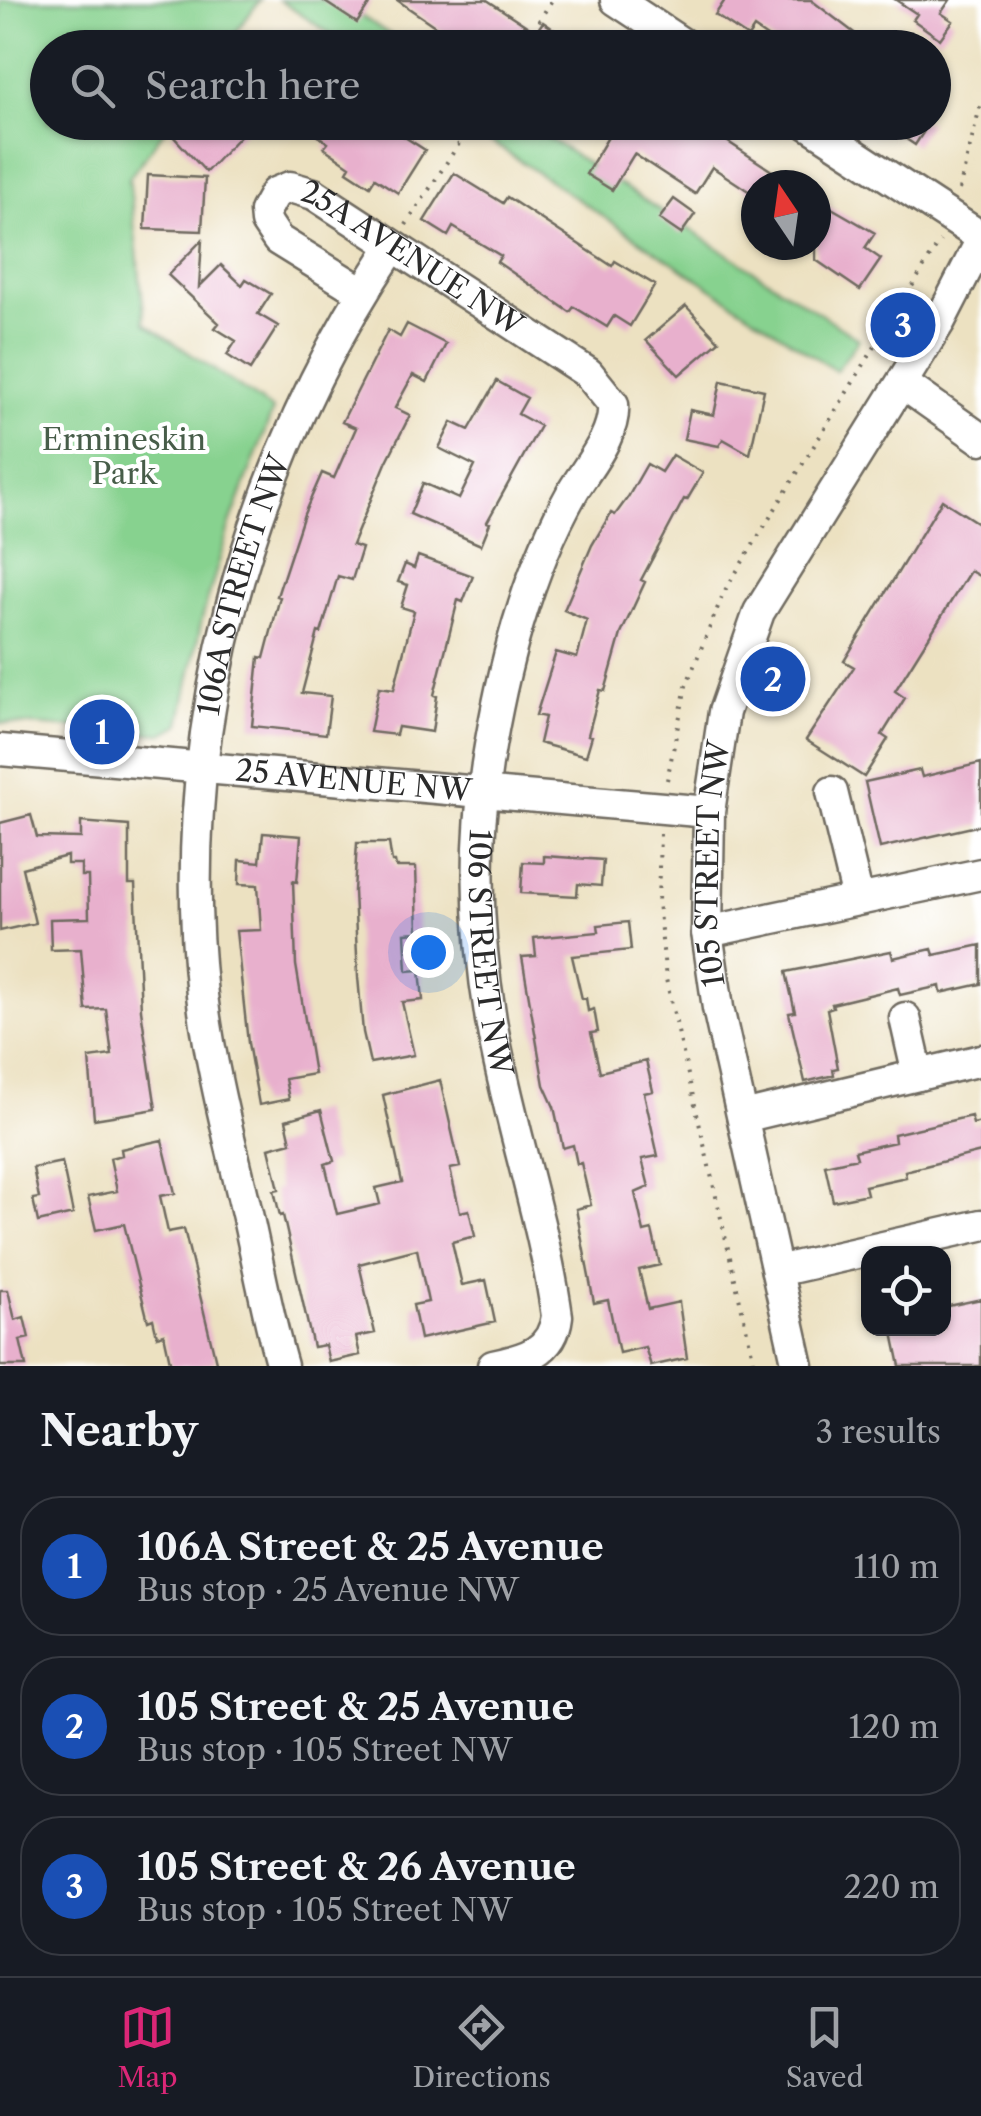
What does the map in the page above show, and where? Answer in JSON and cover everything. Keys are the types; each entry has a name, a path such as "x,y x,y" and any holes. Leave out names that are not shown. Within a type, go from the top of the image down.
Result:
{"street":[{"path":"616,0 662,30"},
{"path":"832,140 981,239"},
{"name":"25A AVENUE NW","path":"362,292 278,240 266,222 269,201 282,188 303,188 588,373 613,404"},
{"name":"105 STREET NW","path":"798,1366 718,1008 707,932 709,812 724,712 760,612 940,322 981,239"},
{"name":"106A STREET NW","path":"282,1366 220,1096 202,994 197,909 203,768 221,649 249,538 304,402 362,292 392,246"},
{"path":"903,384 981,439"},
{"name":"106 STREET NW","path":"493,1366 532,1356 556,1329 555,1300 486,983 479,856 483,793 506,669 519,623 548,542 612,424 613,404"},
{"name":"25 AVENUE NW","path":"0,750 709,812"},
{"path":"832,792 858,900"},
{"path":"707,932 981,874"},
{"path":"905,1018 918,1074"},
{"path":"743,1117 981,1060"},
{"path":"777,1271 981,1225"}],"path":[{"path":"533,30 552,0"},
{"path":"960,188 981,103"},
{"path":"392,246 461,140"},
{"path":"667,779 686,686 724,592 899,311 935,244 942,239"},
{"path":"661,831 658,902 666,979 755,1366"}],"green space":[{"name":"Ermineskin Park","path":"0,0 260,0 238,30 30,30 30,140 157,140 129,178 145,323 273,410 230,524 202,619 180,724 163,734 0,723"},
{"path":"279,0 336,0 383,30 324,30"},
{"path":"489,140 551,140 859,339 836,371"}],"building":[{"path":"322,0 372,0 357,23"},
{"path":"397,0 487,0 533,30 471,29 441,30"},
{"path":"725,0 811,0 850,30 738,30 715,15"},
{"path":"896,0 950,0 941,13 953,21 946,30 927,30 913,20 917,14"},
{"path":"543,22 555,30 537,30"},
{"path":"177,140 236,140 206,172"},
{"path":"324,140 409,140 425,150 398,193 375,178 370,186 347,171 350,166 324,148 328,143"},
{"path":"606,140 725,140 770,170 741,170 741,186 712,167 695,194 634,154 612,190 586,174"},
{"path":"454,173 503,203 507,197 612,266 615,261 655,285 630,326 614,316 607,327 574,307 570,312 497,262 501,256 453,227 448,236 424,221"},
{"path":"148,175 205,178 202,231 145,229"},
{"path":"674,199 695,214 681,234 659,219"},
{"path":"831,208 875,233 865,248 881,259 860,290 816,260 831,260"},
{"path":"202,240 199,287 221,265 242,285 246,279 271,294 258,314 278,326 250,370 227,355 236,341 215,328 219,323 168,275"},
{"path":"686,306 719,341 679,375 646,340"},
{"path":"407,324 446,344 427,382 413,375 395,408 410,415 352,545 362,548 352,580 338,576 321,633 318,632 302,693 331,696 326,734 252,726 259,657 264,658 280,597 277,596 304,514 322,473 334,478 356,428 342,422 388,330 400,337"},
{"path":"497,381 527,398 518,414 540,426 487,522 490,523 481,545 410,514 423,483 459,499 475,466 439,448 452,422 469,430"},
{"path":"721,381 764,390 750,454 723,439 719,446 684,439 690,410 714,415"},
{"path":"672,455 703,473 687,500 684,499 641,580 645,582 621,634 605,691 600,690 586,756 539,743 545,717 536,715 556,652 577,658 587,620 564,610 592,545 647,464 661,472"},
{"path":"942,500 981,525 981,577 970,571 895,691 905,698 882,735 888,739 864,777 806,740 854,667 844,661"},
{"path":"418,556 473,576 463,602 458,600 434,695 437,696 432,732 398,727 396,735 370,732 379,687 394,689 414,611 401,607 408,585 398,582 405,564 414,568"},
{"path":"981,763 981,825 880,848 865,782 920,770 922,777"},
{"path":"31,815 37,837 81,838 81,822 129,826 129,884 135,884 141,1010 156,1109 94,1119 89,1058 112,1055 106,1009 86,1010 81,949 51,950 50,919 89,918 88,876 81,876 81,864 67,864 67,856 22,868 35,923 0,931 0,823"},
{"path":"263,833 301,836 297,882 293,881 296,965 314,1074 285,1079 289,1099 259,1105 236,931 261,930 258,885 239,884 240,860 260,862"},
{"path":"357,843 389,843 396,867 416,867 418,932 405,933 407,971 420,970 423,1000 402,1002 414,1055 370,1063 358,977 354,891"},
{"path":"544,856 603,860 601,886 578,884 577,896 521,893 523,862 544,863"},
{"path":"628,922 631,950 572,956 582,999 586,998 588,1011 594,1009 598,1032 591,1033 600,1072 646,1061 653,1091 644,1093 658,1156 642,1159 649,1187 635,1193 644,1232 652,1230 660,1265 639,1270 648,1309 679,1302 687,1358 651,1366 645,1347 619,1353 608,1300 594,1303 576,1209 591,1205 581,1163 577,1164 573,1145 563,1148 554,1107 544,1085 522,957 536,956 534,938 599,932 598,925"},
{"path":"981,945 981,984 941,993 940,986 900,995 898,988 832,1004 827,1009 838,1068 833,1069 834,1075 805,1082 789,1013 795,1012 786,972 891,951 893,958 932,949 934,955"},
{"path":"440,1080 460,1167 450,1169 460,1212 469,1210 475,1236 452,1242 462,1285 486,1280 495,1322 420,1339 413,1305 428,1302 417,1249 359,1264 375,1333 356,1337 360,1355 329,1362 325,1345 313,1347 274,1190 279,1189 269,1148 291,1142 286,1120 321,1110 334,1161 325,1164 337,1214 380,1204 376,1188 402,1182 383,1095"},
{"path":"971,1116 973,1124 981,1122 981,1152 905,1171 906,1177 865,1186 867,1194 833,1201 825,1165 857,1158 855,1151 895,1142 894,1134"},
{"path":"162,1140 175,1193 160,1196 168,1232 184,1229 216,1362 197,1366 171,1366 164,1334 157,1336 153,1319 148,1321 124,1224 96,1230 88,1197 117,1191 110,1158 122,1155 121,1149"},
{"path":"62,1162 73,1214 38,1222 33,1199 39,1198 33,1168"},
{"path":"0,1290 8,1290 15,1320 24,1317 29,1338 20,1340 26,1366 0,1366"},
{"path":"981,1299 981,1366 900,1366 894,1336 951,1336 951,1305"}],"place":[{"name":"105 Street & 26 Avenue","path":"903,325"},
{"name":"105 Street & 25 Avenue","path":"773,679"},
{"name":"106A Street & 25 Avenue","path":"102,732"}]}
